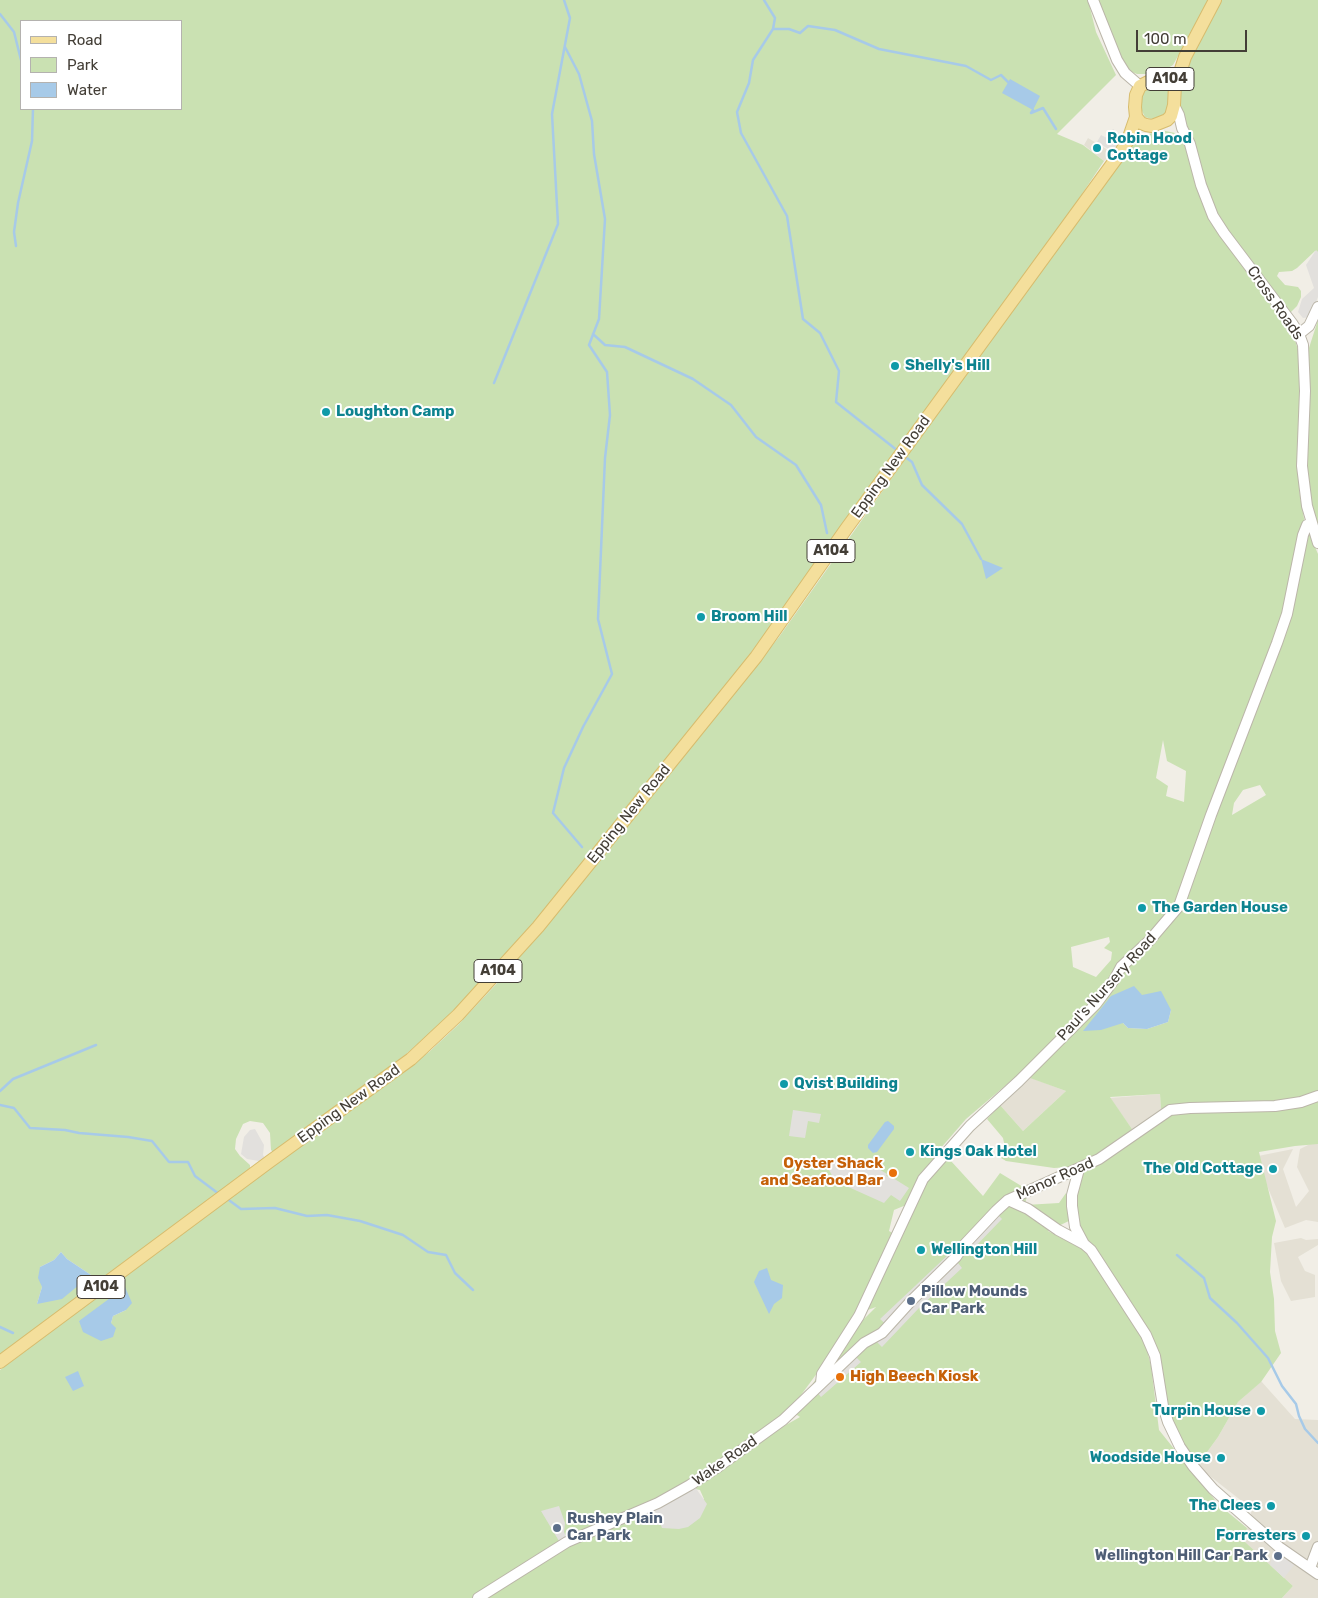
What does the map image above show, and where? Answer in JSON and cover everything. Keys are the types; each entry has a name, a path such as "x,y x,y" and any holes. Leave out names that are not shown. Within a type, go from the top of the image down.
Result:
{"main road":[{"name":"A104","path":"1158,124 1171,116 1175,88 1185,57 1215,0"},
{"name":"A104","path":"1163,77 1185,57"},
{"name":"A104","path":"1136,117 1134,107 1140,86 1152,78 1163,77 1172,80 1175,88"},
{"path":"1136,117 1141,123 1158,124"},
{"name":"Epping New Road","path":"0,1362 411,1059 458,1015 538,927 756,657 846,529 1128,140 1136,117"},
{"name":"Epping New Road","path":"1128,140 1158,124"}],"street":[{"path":"1093,0 1117,60 1125,73 1140,86"},
{"name":"Cross Roads","path":"1174,105 1190,144 1201,185 1213,216 1299,334 1305,352 1302,466 1304,490 1318,543"},
{"path":"1158,124 1173,123 1182,128"},
{"path":"1299,334 1309,326 1318,307"},
{"name":"Paul's Nursery Road","path":"893,1242 923,1179 938,1161 970,1126 1019,1081 1096,1004 1121,968 1150,940 1179,906 1211,815 1280,636 1287,614 1303,535 1307,525 1312,523"},
{"name":"Manor Road","path":"821,1383 864,1343 882,1333 911,1301 956,1258 964,1245 1008,1200 1099,1160 1170,1110 1275,1106 1301,1102 1318,1096"},
{"path":"1079,1169 1072,1195 1072,1206 1075,1227 1084,1244"},
{"path":"1008,1200 1028,1209 1091,1250 1146,1335 1155,1356 1162,1406 1168,1422 1180,1447 1193,1466 1213,1489 1259,1530 1299,1562 1314,1571 1318,1547"},
{"name":"Wake Road","path":"478,1598 568,1542 658,1503 690,1485 783,1420 821,1383 822,1374 859,1316 887,1259 893,1242"}],"shaded area":[{"path":"1113,129 1123,136 1113,152 1097,142 1101,135 1107,138"},
{"path":"1088,138 1113,153 1104,161 1084,145"},
{"path":"1316,250 1318,252 1318,297 1310,317 1303,318 1298,312 1302,299 1314,288 1306,265"},
{"path":"1029,1077 1066,1091 1023,1131 1000,1105"},
{"path":"1160,1094 1161,1109 1132,1129 1110,1098"},
{"path":"793,1110 821,1114 819,1123 808,1121 805,1138 789,1136"},
{"path":"255,1129 264,1145 263,1155 266,1160 262,1165 259,1161 247,1159 241,1154 244,1137 250,1130"},
{"path":"1318,1140 1318,1222 1306,1220 1285,1228 1262,1174 1258,1156 1293,1149 1283,1169 1296,1207 1309,1191 1297,1167 1300,1149"},
{"path":"853,1158 871,1170 874,1166 887,1174 886,1176 909,1188 900,1201 891,1195 884,1203 835,1181 829,1170 830,1159 852,1160"},
{"name":"Pillow Mounds Car Park","path":"998,1215 1002,1219 971,1251 967,1247"},
{"path":"1301,1238 1306,1240 1318,1239 1318,1245 1298,1257 1305,1271 1315,1275 1315,1297 1291,1301 1281,1281 1274,1243"},
{"name":"Pillow Mounds Car Park","path":"950,1253 962,1268 919,1308 882,1347 877,1342 891,1329 880,1319"},
{"path":"855,1356 861,1362 821,1397 816,1391"},
{"path":"1261,1381 1295,1419 1318,1420 1318,1598 1282,1598 1293,1586 1244,1541 1252,1509 1197,1466 1218,1437 1238,1402"},
{"path":"695,1487 707,1504 700,1518 688,1527 679,1529 662,1528 654,1509"},
{"name":"Rushey Plain Car Park","path":"559,1506 565,1523 564,1532 567,1538 559,1541 541,1511"},
{"name":"Wellington Hill Car Park","path":"1274,1548 1295,1564 1284,1578 1270,1565"}],"green space":[{"path":"0,0 1088,0 1096,32 1116,75 1057,134 1083,145 1104,161 1046,248 822,557 709,709 496,968 453,1013 405,1055 274,1153 271,1150 270,1133 263,1123 250,1121 243,1124 236,1139 235,1149 250,1165 250,1169 0,1355","holes":["61,1252 67,1259 91,1275 37,1304 42,1287 40,1267 54,1260"]},
{"path":"1095,0 1209,0 1173,65 1163,71 1137,74 1127,70"},
{"path":"1221,0 1318,0 1318,252 1315,251 1292,271 1279,272 1277,276 1285,285 1298,287 1301,291 1301,297 1297,306 1289,314 1224,229 1212,205 1184,125 1179,100 1180,85 1191,58"},
{"path":"1154,81 1169,84 1169,112 1155,120 1145,117 1141,109 1142,95"},
{"path":"1161,130 1175,133 1184,142 1218,232 1294,337 1300,356 1302,378 1298,467 1300,496 1305,524 1318,554 1318,1093 1293,1103 1168,1107 1161,1109 1160,1094 1110,1097 1132,1129 1102,1154 1087,1162 1069,1167 1054,1168 1006,1161 1001,1158 1005,1147 1003,1138 987,1119 1000,1105 1023,1131 1066,1091 1019,1074 966,1119 940,1149 983,1196 1000,1173 1028,1190 1025,1205 1059,1203 1066,1193 1073,1219 1048,1231 1084,1250 1135,1323 1147,1350 1151,1366 1159,1430 1219,1505 1247,1528 1244,1541 1293,1586 1282,1598 0,1598 0,1370 429,1052 458,1025 500,980 576,889 779,637 1037,273 1134,142 1146,135","holes":["1163,740 1167,761 1186,771 1184,802 1166,796 1168,786 1156,778","1260,785 1266,795 1232,815 1234,803 1243,790","1109,937 1110,942 1104,948 1112,952 1111,960 1096,977 1073,967 1071,947","1171,1010 1168,1022 1147,1029 1128,1028 1123,1023 1117,1023","906,1205 896,1235 889,1231 894,1210","876,1307 837,1346 854,1315","126,1310 113,1316 111,1323 79,1321","837,1346 794,1413 800,1417 763,1438 715,1472 711,1465 790,1410","680,1486 700,1490 704,1499 673,1525 654,1522 651,1510"]},
{"path":"1318,320 1318,537 1312,516 1306,459 1308,351"},
{"path":"1318,1099 1318,1144 1259,1152 1276,1221 1272,1237 1270,1272 1274,1299 1275,1331 1281,1353 1261,1382 1238,1402 1218,1437 1197,1466 1169,1421 1154,1347 1082,1235 1074,1204 1082,1175 1088,1169 1169,1115 1183,1111 1283,1110 1304,1105"}],"water":[{"path":"1010,79 1040,96 1033,110 1002,93"},
{"path":"981,559 1003,568 986,579"},
{"path":"1134,986 1142,995 1161,991 1171,1010 1168,1022 1147,1029 1128,1028 1123,1023 1101,1030 1083,1031 1111,996"},
{"path":"888,1121 894,1126 894,1129 877,1152 873,1153 868,1148 868,1145 885,1122"},
{"path":"61,1252 67,1259 91,1275 62,1299 37,1304 42,1287 38,1278 40,1267 54,1260"},
{"path":"767,1268 771,1280 783,1285 782,1298 774,1304 769,1314 754,1282 759,1271"},
{"path":"125,1287 132,1303 126,1310 113,1316 111,1323 116,1328 113,1337 101,1341 83,1332 79,1321"},
{"path":"78,1371 84,1386 73,1391 65,1377"}],"waterway":[{"path":"494,383 558,224 552,114 570,18 564,0"},
{"path":"764,0 775,18 773,29 753,60 749,83 737,112 741,133 787,216 803,319 820,333 839,371 836,402 898,451"},
{"path":"0,14 14,32 20,56"},
{"path":"773,29 789,29 800,33 808,26 835,30 879,49 966,66 991,80 1001,75 1008,82"},
{"path":"565,47 579,74 592,121 594,154 605,219 599,319 589,345 607,372 610,415 605,458 598,619 612,674 583,727 564,768 553,813 582,847"},
{"path":"1033,110 1031,113 1043,108 1056,129"},
{"path":"16,246 14,232 18,203 32,141 33,110"},
{"path":"593,334 605,345 625,347 693,379 731,405 756,437 796,465 821,505 827,533"},
{"path":"904,456 912,462 922,485 962,524 981,559"},
{"path":"0,1091 13,1079 96,1045"},
{"path":"0,1105 14,1108 30,1128 65,1130 152,1141 169,1162 188,1162 195,1176 219,1194"},
{"path":"226,1198 241,1209 275,1208 307,1216 327,1215 360,1221 403,1235 428,1252 446,1255 455,1273 473,1290"},
{"path":"1177,1255 1204,1278 1210,1298 1237,1323 1268,1358 1282,1386 1296,1404 1305,1429 1318,1443"},
{"path":"0,1327 13,1333"}],"place":[{"name":"Robin Hood Cottage","path":"1097,148"},
{"name":"Shelly's Hill","path":"895,366"},
{"name":"Loughton Camp","path":"326,412"},
{"name":"Broom Hill","path":"701,617"},
{"name":"The Garden House","path":"1142,908"},
{"name":"Qvist Building","path":"784,1084"},
{"name":"Kings Oak Hotel","path":"910,1152"},
{"name":"The Old Cottage","path":"1273,1169"},
{"name":"Oyster Shack and Seafood Bar","path":"893,1173"},
{"name":"Wellington Hill","path":"921,1250"},
{"name":"Pillow Mounds Car Park","path":"911,1301"},
{"name":"High Beech Kiosk","path":"840,1377"},
{"name":"Turpin House","path":"1261,1411"},
{"name":"Woodside House","path":"1221,1458"},
{"name":"The Clees","path":"1271,1506"},
{"name":"Rushey Plain Car Park","path":"557,1528"},
{"name":"Forresters","path":"1306,1536"},
{"name":"Wellington Hill Car Park","path":"1278,1556"}]}
